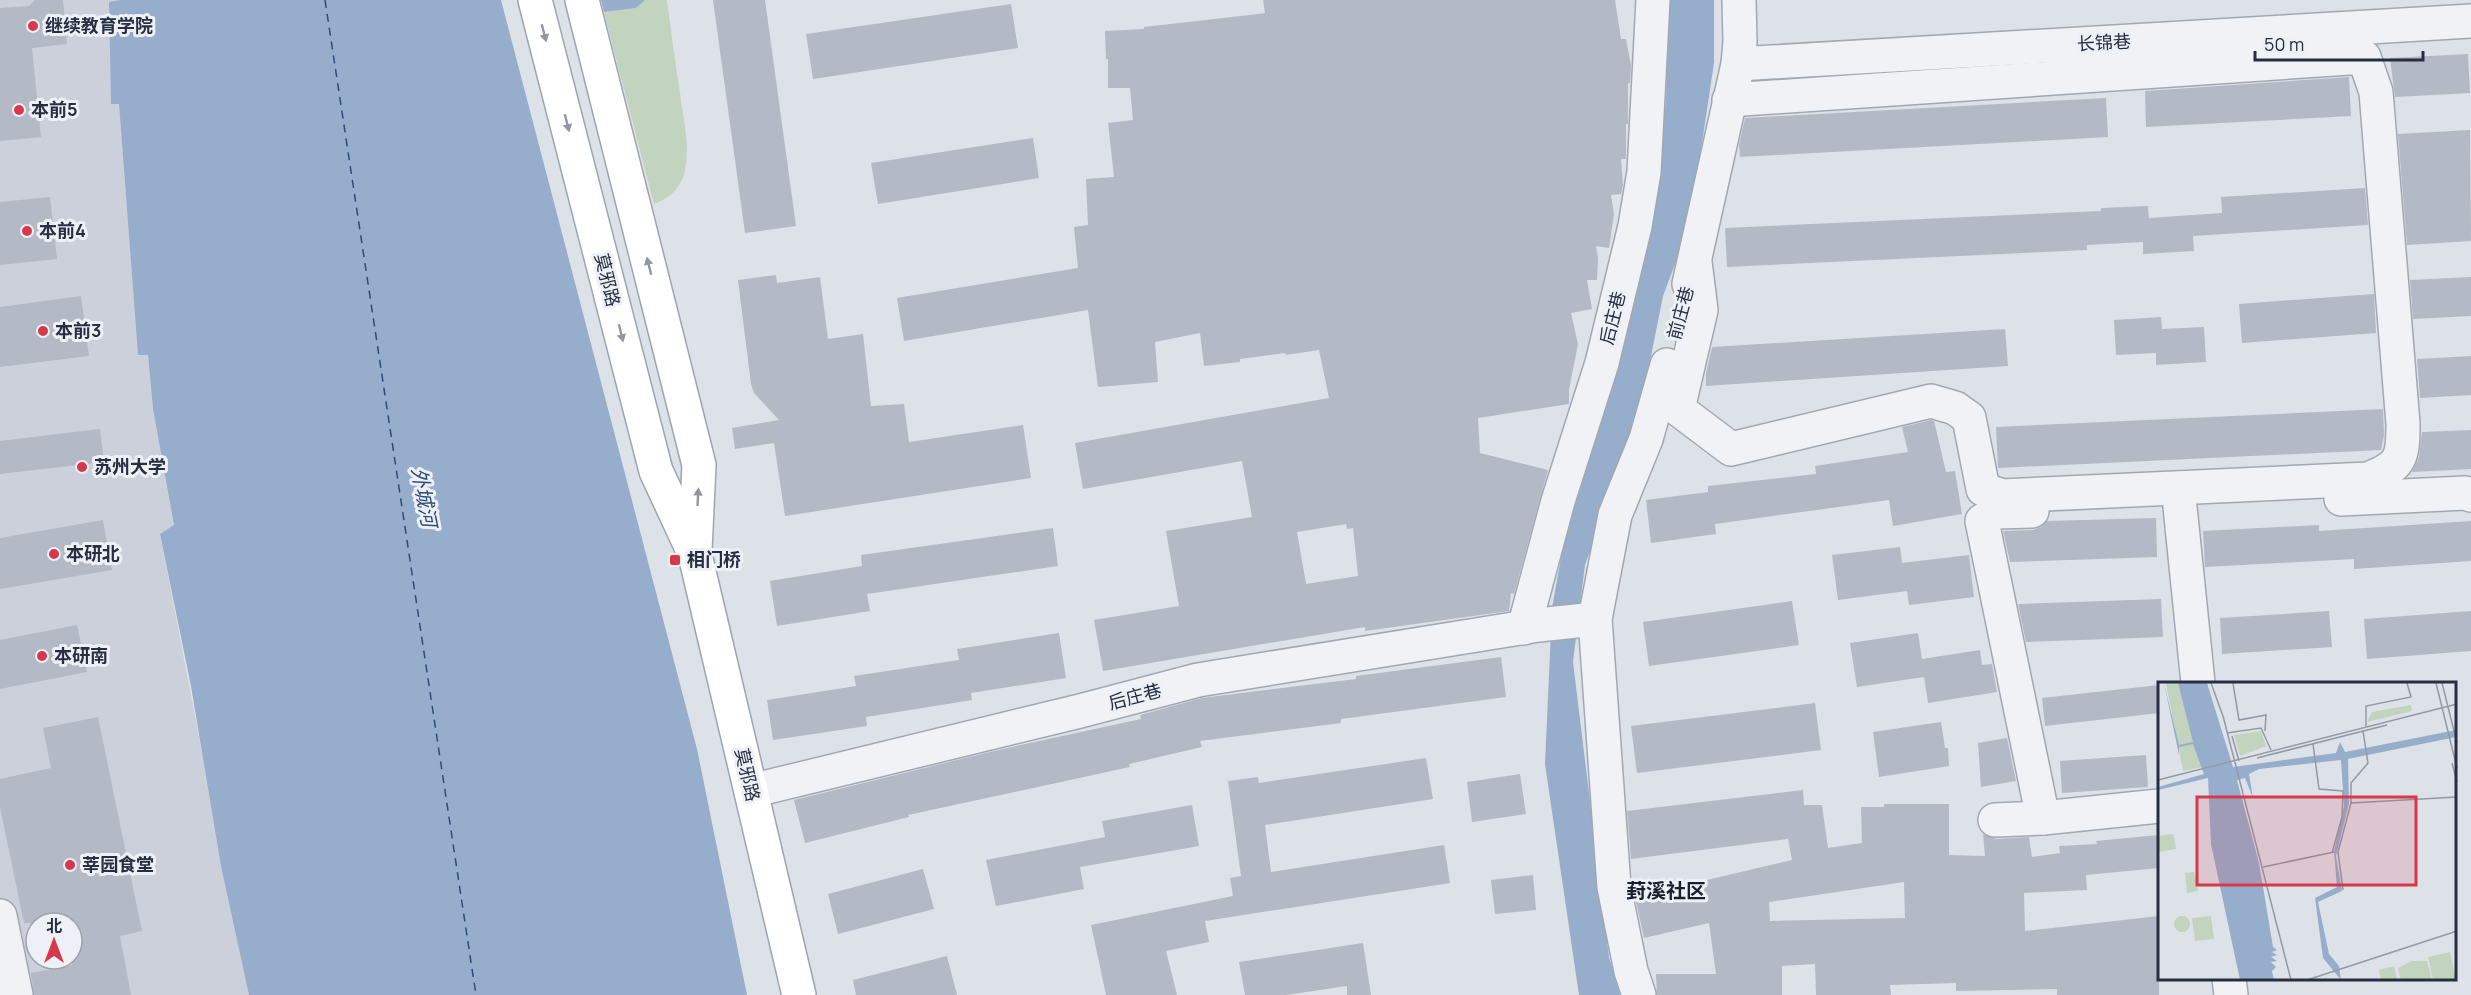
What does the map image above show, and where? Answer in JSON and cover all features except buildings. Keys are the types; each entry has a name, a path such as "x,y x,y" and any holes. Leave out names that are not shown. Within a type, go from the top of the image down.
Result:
{"main road":[{"name":"莫邪路","path":"535,0 656,471 695,555 799,995"},
{"name":"莫邪路","path":"582,0 699,465 695,555"}],"street":[{"name":"后庄巷","path":"1531,627 1558,501 1602,363 1635,226 1645,160 1653,0"},
{"name":"前庄巷","path":"1639,995 1631,971 1614,887 1595,619 1615,515 1646,439 1695,262 1738,64 1739,0"},
{"name":"长锦巷","path":"1738,64 2471,21"},
{"path":"1695,262 1701,310 1678,409 1731,449 1931,400 1955,408 1970,418 1983,489 2002,496 2368,479 2390,470 2403,451 2403,424 2376,92 2364,57 1729,100"},
{"path":"2043,818 1982,521 1996,512 2180,507 2465,493 2471,495"},
{"path":"2180,507 2198,682"},
{"name":"后庄巷","path":"751,791 1197,680 1595,619"},
{"path":"1995,820 2043,818 2158,806"},
{"path":"0,916 16,995"},
{"path":"2229,980 2231,995"}],"shaded area":[{"name":"苏州大学","path":"0,0 120,0 110,2 111,104 119,104 138,354 148,355 153,410 174,525 160,535 249,995 0,995"}],"green space":[{"path":"645,0 667,0 687,146 686,167 681,182 672,194 654,204 604,12 636,8"}],"water":[{"name":"外城河","path":"120,0 501,0 697,749 747,995 249,995 221,866 191,686 160,534 174,525 153,409 148,355 138,355 119,104 111,104 109,2"},
{"path":"601,0 645,0 636,8 604,12"},
{"path":"1668,0 1714,0 1714,63 1686,235 1663,296 1638,421 1585,565 1573,662 1609,957 1620,995 1579,995 1545,764 1552,608 1566,530 1609,395 1620,338 1654,212 1666,100"}],"ferry route":[{"path":"325,0 476,995"}],"place":[{"name":"继续教育学院","path":"33,26"},
{"name":"本前5","path":"19,110"},
{"name":"本前4","path":"27,231"},
{"name":"本前3","path":"43,331"},
{"name":"苏州大学","path":"82,467"},
{"name":"本研北","path":"54,554"},
{"name":"相门桥","path":"675,560"},
{"name":"本研南","path":"42,656"},
{"name":"莘园食堂","path":"70,865"}],"district":[{"name":"葑溪社区","path":"1666,891"}]}
